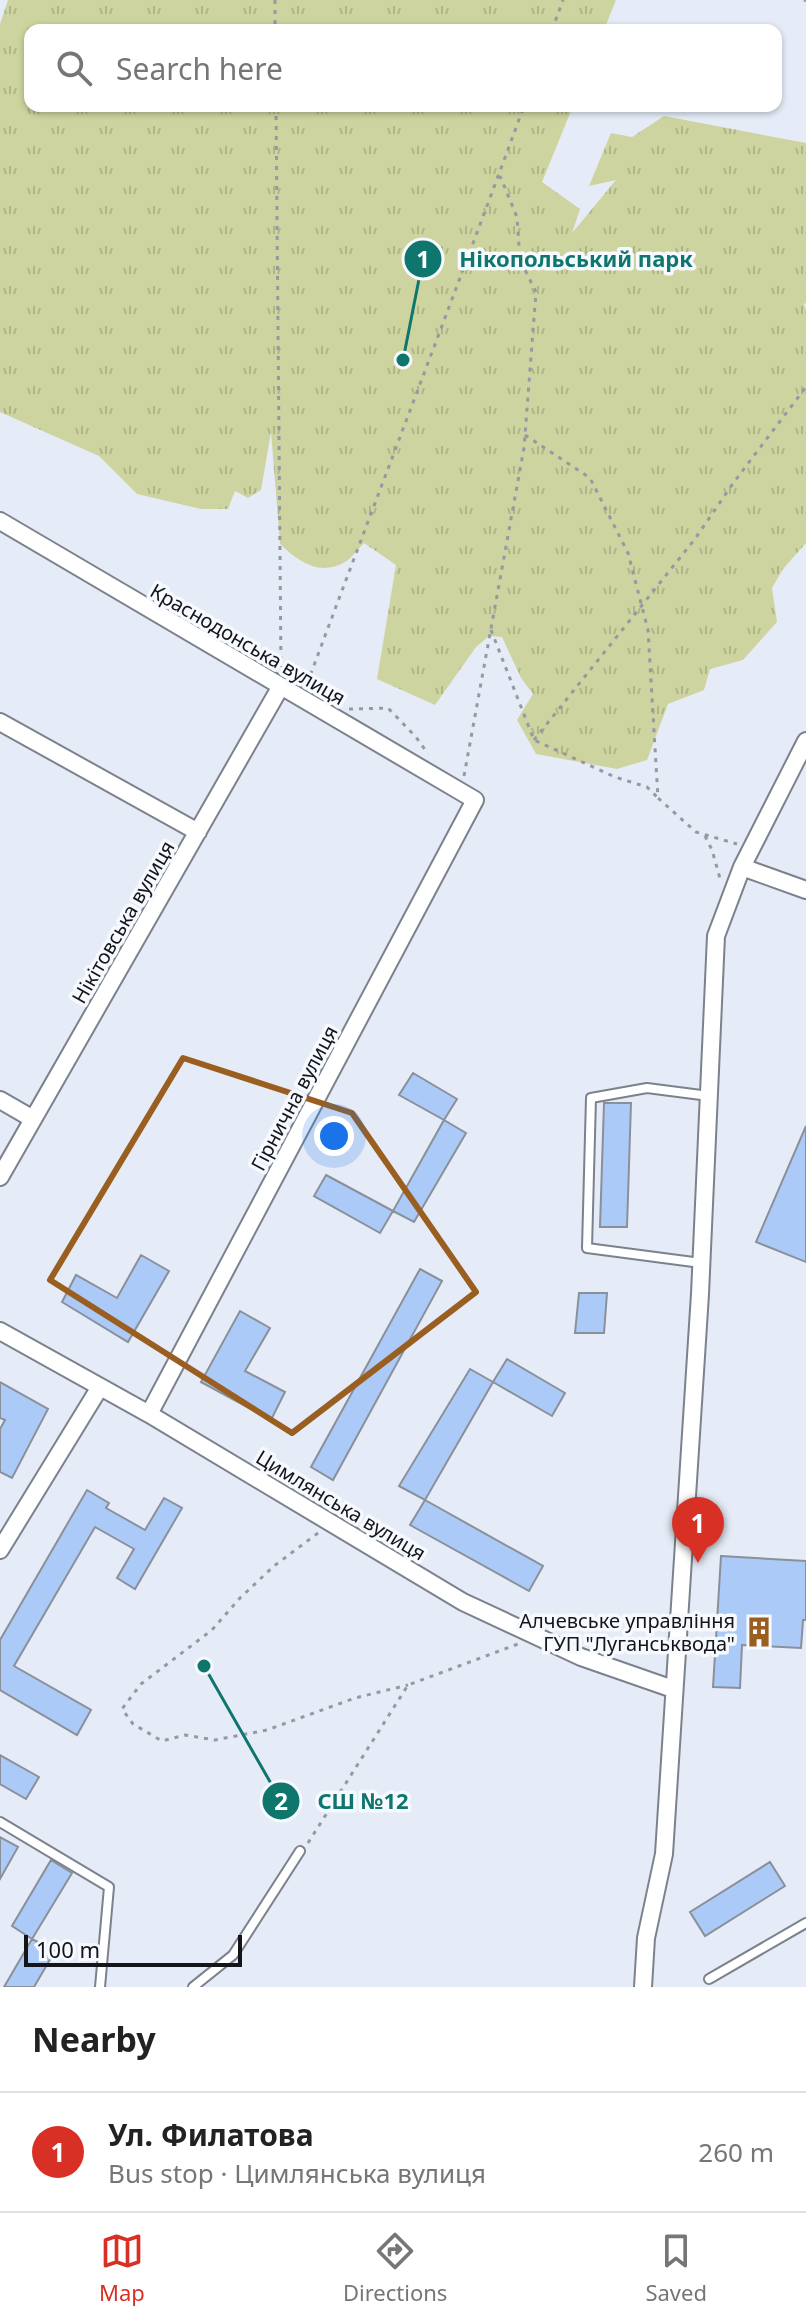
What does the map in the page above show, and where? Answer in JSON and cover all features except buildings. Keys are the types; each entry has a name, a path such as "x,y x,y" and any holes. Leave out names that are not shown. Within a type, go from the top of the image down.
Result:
{"street":[{"name":"Краснодонська вулиця","path":"0,521 468,795"},
{"name":"Нікітовська вулиця","path":"0,1177 281,686"},
{"path":"0,722 198,832"},
{"path":"643,1987 646,1938 664,1854 701,1263 716,936 742,867 806,741"},
{"name":"Гірнична вулиця","path":"149,1414 468,795"},
{"path":"742,867 806,890"},
{"path":"0,1100 33,1119"},
{"name":"Цимлянська вулиця","path":"0,1331 149,1414 463,1602 581,1657 673,1689"},
{"path":"0,1550 100,1387"}],"lane":[{"path":"701,1263 587,1248 591,1098 647,1088 709,1096"},
{"path":"0,1822 109,1887 100,1987"},
{"path":"193,1987 233,1955 300,1851"},
{"path":"709,1979 806,1923"}],"path":[{"path":"275,0 275,24"},
{"path":"554,24 563,0"},
{"path":"276,112 281,686"},
{"path":"302,699 522,112"},
{"path":"468,795 491,629 525,435 536,292 520,260 517,217 499,174"},
{"path":"534,740 695,539 806,387"},
{"path":"525,435 590,478 628,553 648,630 658,798"},
{"path":"491,629 534,740 615,777 647,787 696,832 751,848"},
{"path":"334,718 350,708 388,708 416,737 434,762"},
{"path":"705,836 729,900"},
{"path":"332,1524 286,1556 240,1598 212,1630 141,1684 122,1709 133,1724 162,1741 185,1735 215,1740 267,1730 355,1698 408,1685 538,1637"},
{"path":"300,1851 315,1835 408,1685"}],"highlighted area":[{"path":"183,1058 352,1113 476,1292 292,1433 50,1280"}],"green space":[{"path":"8,0 616,0 606,24 24,24 24,112 571,112 542,182 580,209 572,233 616,180 589,186 611,133 632,137 664,116 806,143 806,543 783,569 772,588 777,622 743,660 710,669 704,690 668,704 647,760 617,769 536,754 517,720 533,694 521,678 502,637 489,636 476,647 435,705 377,679 396,565 364,543 345,562 326,568 302,561 280,544 271,432 261,490 248,498 235,491 228,509 201,509 137,494 99,456 0,412 0,24"}],"place":[{"name":"Нікопольський парк","path":"403,360"},
{"name":"Ул. Филатова","path":"698,1563"},
{"name":"Алчевське управління ГУП \"Луганськвода\"","path":"759,1632"},
{"name":"СШ №12","path":"204,1666"}]}
